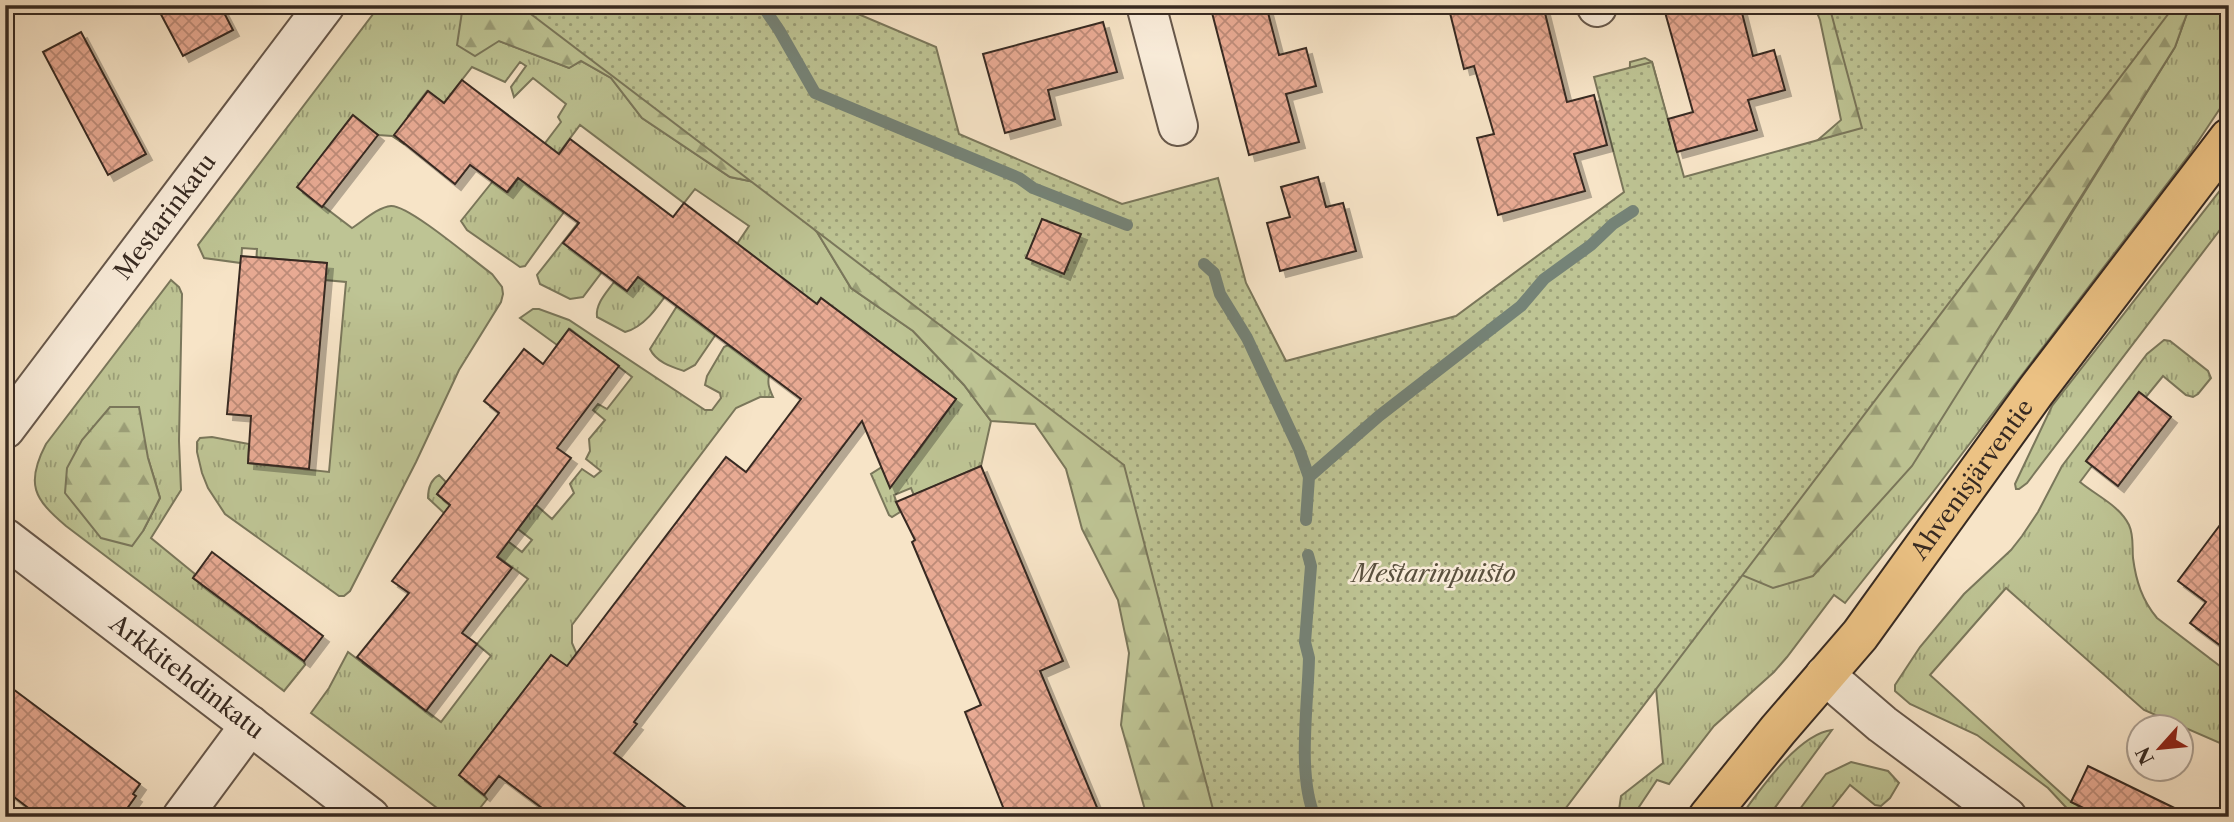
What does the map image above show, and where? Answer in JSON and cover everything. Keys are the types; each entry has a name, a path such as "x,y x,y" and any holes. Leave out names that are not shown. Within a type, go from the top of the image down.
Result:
{"main road":[{"name":"Ahvenisjärventie","path":"1709,817 1860,635 2036,391 2229,138"}],"street":[{"name":"Mestarinkatu","path":"5,429 325,5"},
{"path":"1146,5 1178,127"},
{"name":"Arkkitehdinkatu","path":"6,540 370,817"},
{"path":"1825,675 1882,724 2007,817"},
{"path":"182,817 250,725"}],"green space":[{"path":"380,5 463,5 464,10 499,41 569,68 581,61 611,78 642,118 730,177 774,186 817,232 851,288 913,331 964,385 991,421 981,466 916,494 918,505 911,488 894,495 900,512 892,517 889,515 871,474 882,467 914,457 956,399 821,298 772,366 768,382 773,397 760,397 736,408 572,625 572,643 578,657 577,674 551,655 460,775 487,799 473,817 449,817 311,713 329,688 348,652 441,722 491,656 477,644 528,579 462,530 428,498 433,479 439,475 446,482 437,494 448,503 459,504 522,552 532,540 518,529 536,505 552,519 574,493 570,484 582,469 594,477 601,471 586,459 590,451 589,439 605,420 593,410 598,404 607,409 632,377 570,329 557,345 520,318 533,309 539,309 569,320 705,410 712,410 721,398 720,393 705,385 707,376 724,347 728,345 741,354 750,342 737,244 749,226 695,189 684,203 580,125 533,188 564,212 525,266 520,267 467,230 461,221 493,181 508,192 561,122 558,117 566,104 533,78 514,97 511,87 526,66 520,62 505,82 472,67 444,103 427,91 408,116 413,132 404,144 392,136 378,135 352,116 298,187 352,228 386,207 400,208 412,214 492,274 502,287 503,294 501,302 459,370 416,462 350,591 339,596 225,514 208,488 202,473 197,442 200,438 212,437 249,444 248,463 329,472 346,282 325,280 326,263 266,258 256,264 257,249 242,248 241,263 204,258 198,245"},
{"path":"463,5 615,5 1115,425 1271,817 1147,817 1121,725 1129,653 1118,600 1082,529 1066,469 1035,424 991,421 964,385 913,331 851,288 817,232 774,186 730,177 642,118 611,78 581,61 569,68 499,41 475,56 457,45"},
{"name":"Mestarinpuisto","path":"519,5 837,5 936,47 959,134 1122,204 1218,178 1246,283 1286,361 1456,316 1624,192 1594,77 1652,62 1684,177 1862,128 1829,5 2175,5 1559,817 1215,817 1124,465"},
{"path":"1814,5 2190,5 2175,47 1912,466 1813,576 1773,588 1703,559 1804,152 1841,120 1820,20"},
{"path":"2190,5 2229,5 2229,95 2189,155 1933,492 1845,603 1834,595 1774,672 1714,726 1669,784 1657,780 1639,807 1641,817 1618,817 1621,796 1663,763 1623,334 1630,62 1645,58 1652,62 1683,177 2006,319 2175,47"},
{"path":"2229,179 2229,218 2027,483 2016,489 2015,484 2052,406"},
{"path":"578,223 617,252 583,297 570,299 540,284 537,275"},
{"path":"624,269 679,277 649,317 634,329 625,332 597,317 602,298 614,282 627,291 636,279"},
{"path":"171,280 182,294 179,441 181,490 151,538 195,574 193,578 304,661 305,665 284,691 66,526 46,507 36,490 35,480 46,444","holes":["148,458 160,498 143,531"]},
{"path":"677,306 729,315 695,365 684,371 660,361 650,349"},
{"path":"2164,340 2170,341 2208,371 2211,378 2193,397 2186,395 2163,376 2146,397 2139,392 2086,461 2092,466 2080,482 2114,507 2129,525 2138,582 2147,604 2157,618 2229,673 2229,747 2196,733 2196,714 2153,714 2144,710 2006,588 1930,675 2071,802 2102,817 2075,817 2048,788 1977,735 1910,704 1895,691 1895,685 1920,647 1964,594 2011,550 2022,536 2062,466 2147,354"},
{"path":"110,407 139,407 148,458 160,498 132,546 101,538 65,493 67,468 82,440"},
{"path":"1832,730 1768,817 1740,817 1793,752 1806,741"},
{"path":"1851,762 1888,771 1899,783 1890,798 1881,806 1875,805 1850,785 1827,814 1824,812 1821,817 1794,817 1826,774"}],"building":[{"path":"156,5 220,5 233,30 183,56"},
{"path":"1210,5 1266,5 1279,55 1306,48 1316,86 1286,94 1299,142 1249,155"},
{"path":"1448,5 1543,5 1567,102 1594,95 1607,145 1574,154 1585,191 1498,215 1477,138 1494,134 1474,66 1464,69"},
{"path":"1663,5 1740,5 1753,56 1774,50 1785,90 1748,100 1757,130 1677,152 1668,119 1693,112"},
{"path":"1103,22 1117,72 1048,90 1055,119 1005,133 983,54"},
{"path":"81,32 146,154 108,175 43,52"},
{"path":"462,80 559,154 570,139 673,217 684,203 817,304 821,298 956,399 890,488 862,421 634,722 637,724 614,753 698,817 554,817 499,776 484,795 459,775 551,655 567,666 726,457 746,472 801,399 638,277 627,291 563,243 579,223 518,178 507,192 470,165 455,184 394,135 428,91 444,103"},
{"path":"353,115 378,135 322,207 297,187"},
{"path":"1318,177 1326,207 1343,203 1356,251 1280,271 1267,223 1290,217 1281,187"},
{"path":"1042,219 1081,234 1064,274 1026,258"},
{"path":"241,256 327,263 309,469 248,463 251,416 227,414"},
{"path":"569,329 619,366 557,448 571,458 497,557 512,568 462,633 477,644 426,711 357,657 409,593 392,581 450,505 437,494 499,413 484,401 524,349 543,364"},
{"path":"2139,392 2171,417 2118,486 2086,461"},
{"path":"981,466 1063,661 1040,671 1101,817 1007,817 965,712 981,705 912,542 915,540 896,502"},
{"path":"2229,513 2229,652 2190,623 2206,602 2178,581"},
{"path":"212,552 323,636 304,661 193,578"},
{"path":"5,683 140,784 133,794 136,796 121,817 40,817 5,790"},
{"path":"2088,766 2193,817 2102,817 2071,802"}],"waterway":[{"path":"762,5 815,93 1019,178 1033,188 1127,225"},
{"path":"1306,520 1309,477 1379,416 1521,306 1544,279 1633,211"},
{"path":"1204,264 1214,273 1220,294 1247,338 1299,449 1309,477"},
{"path":"1308,555 1311,566 1305,642 1309,658 1305,761 1306,781 1315,817"}]}
